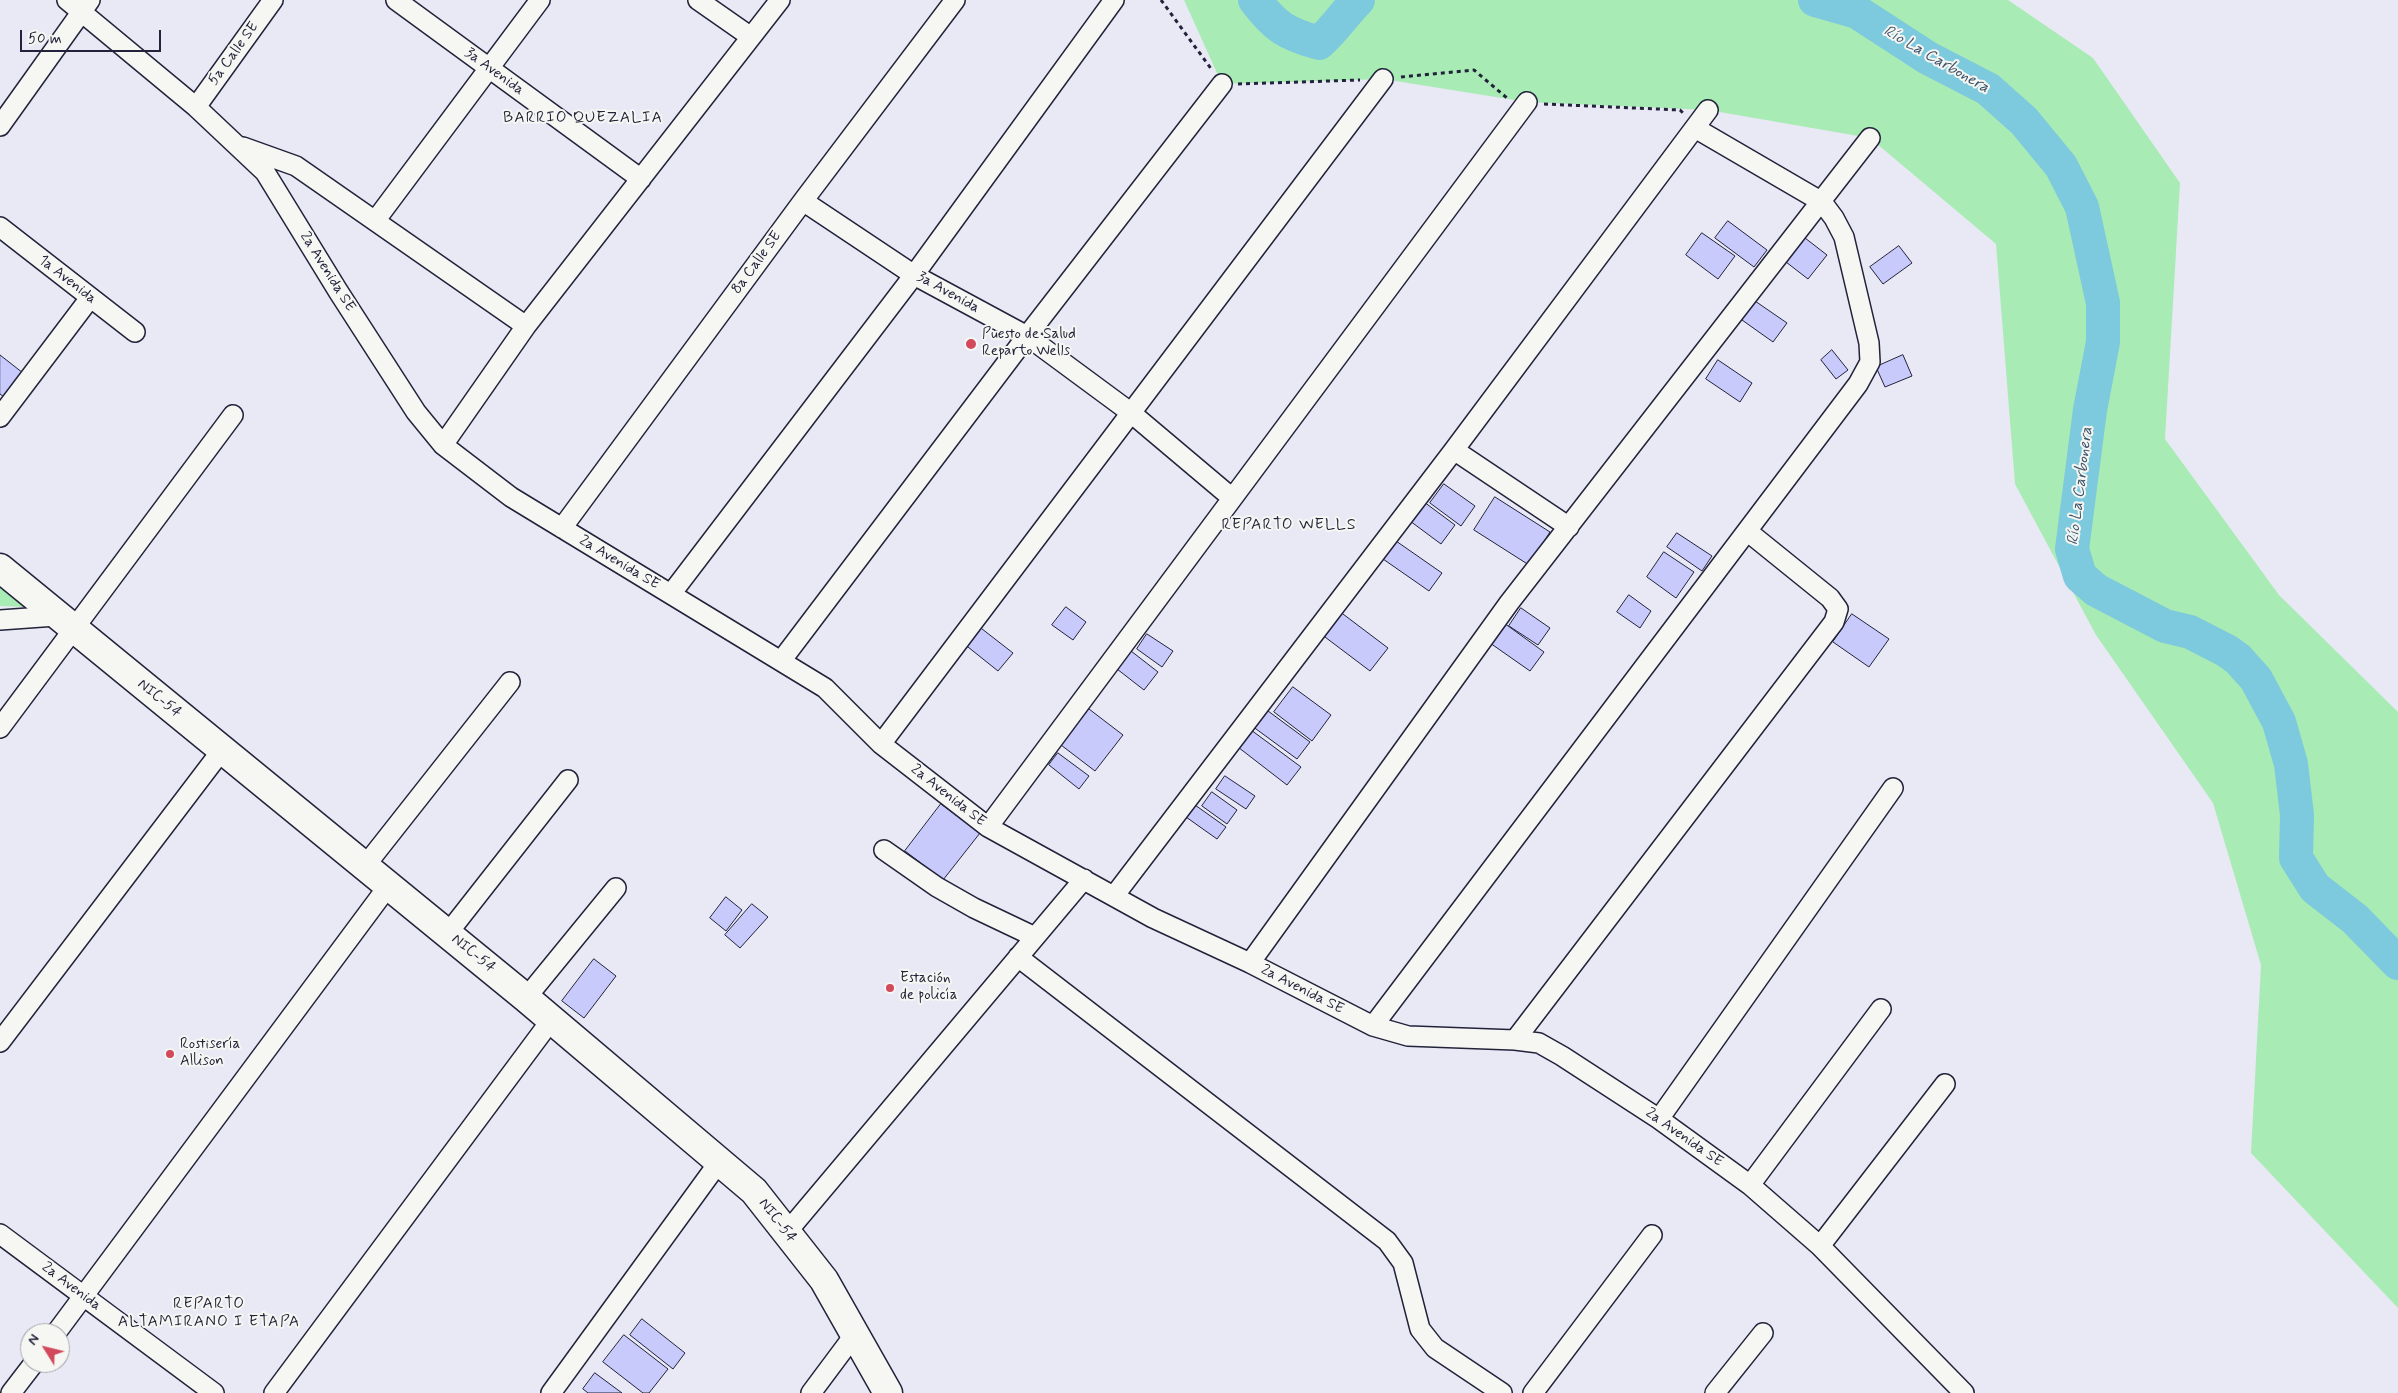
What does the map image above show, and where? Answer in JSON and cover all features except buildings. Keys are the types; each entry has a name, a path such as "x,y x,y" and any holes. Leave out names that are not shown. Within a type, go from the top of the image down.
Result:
{"main road":[{"name":"NIC-54","path":"0,568 65,623 448,933 754,1191 824,1280 888,1393"}],"street":[{"name":"5a Calle SE","path":"196,107 273,0"},
{"name":"3a Avenida","path":"396,0 641,179"},
{"path":"375,221 540,0"},
{"path":"698,0 751,37"},
{"path":"443,445 526,326 780,0"},
{"name":"8a Calle SE","path":"562,528 803,201 955,0"},
{"path":"671,594 914,275 1114,0"},
{"name":"2a Avenida SE","path":"79,4 196,107 265,172 416,412 443,445 512,497 825,688 881,744 988,827 1153,918 1250,963 1373,1026 1408,1036 1515,1040 1539,1043 1562,1056 1659,1119 1750,1185 1820,1246 1964,1393"},
{"path":"0,126 79,4"},
{"path":"881,744 1383,79"},
{"path":"781,661 1027,336 1222,84"},
{"path":"988,827 1527,102"},
{"path":"1114,896 1454,450 1708,110"},
{"path":"1373,1026 1858,384 1870,362 1869,343 1844,237 1834,218 1822,202 1695,128"},
{"path":"1250,963 1510,603 1870,138"},
{"path":"235,144 296,166 526,326"},
{"name":"3a Avenida","path":"803,201 914,275 1027,336 1130,412 1232,498"},
{"name":"1a Avenida","path":"0,227 135,332"},
{"path":"0,418 90,298"},
{"path":"0,728 65,623 233,415"},
{"path":"1454,450 1569,526"},
{"path":"1515,1040 1834,622 1838,609 1830,598 1747,531"},
{"path":"0,620 65,623"},
{"path":"366,866 510,682"},
{"path":"0,1042 222,750"},
{"path":"448,933 568,780"},
{"path":"1659,1119 1893,788"},
{"path":"884,850 937,887 974,908 1035,937"},
{"path":"787,1232 1084,879"},
{"path":"64,1323 389,885"},
{"path":"526,998 616,888"},
{"path":"1018,957 1387,1241 1403,1263 1420,1329 1435,1348 1502,1393"},
{"path":"1750,1185 1881,1009"},
{"path":"274,1393 552,1020"},
{"path":"1820,1246 1945,1084"},
{"path":"551,1393 719,1162"},
{"name":"2a Avenida","path":"0,1234 214,1393"},
{"path":"1533,1393 1652,1235"},
{"path":"1715,1393 1764,1333"},
{"path":"811,1393 855,1334"},
{"path":"12,1393 27,1373"}],"path":[{"path":"1161,0 1222,84 1383,79"}],"green space":[{"path":"1184,0 2008,0 2093,58 2180,183 2165,439 2279,595 2398,712 2398,1308 2251,1153 2261,965 2213,803 2096,635 2015,484 1996,244 1870,138 1708,110 1527,102 1383,79 1222,84"},
{"path":"0,586 25,607 0,606"}],"waterway":[{"name":"Río La Carbonera","path":"1255,0 1269,17 1282,28 1290,33 1319,43 1358,0"},
{"name":"Río La Carbonera","path":"1815,0 1857,12 1928,58 1988,89 2024,121 2061,166 2082,207 2103,303 2103,342 2090,410 2072,549 2080,576 2096,590 2165,626 2190,632 2227,651 2238,659 2256,679 2279,722 2291,764 2297,815 2296,858 2315,888 2355,919 2398,963"}],"place":[{"name":"Puesto de Salud Reparto Wells","path":"971,344"},
{"name":"Estación de policía","path":"890,988"},
{"name":"Rostisería Allison","path":"170,1054"}],"district":[{"name":"BARRIO QUEZALIA","path":"583,119"},
{"name":"REPARTO WELLS","path":"1289,526"},
{"name":"REPARTO ALTAMIRANO I ETAPA","path":"209,1314"}]}
